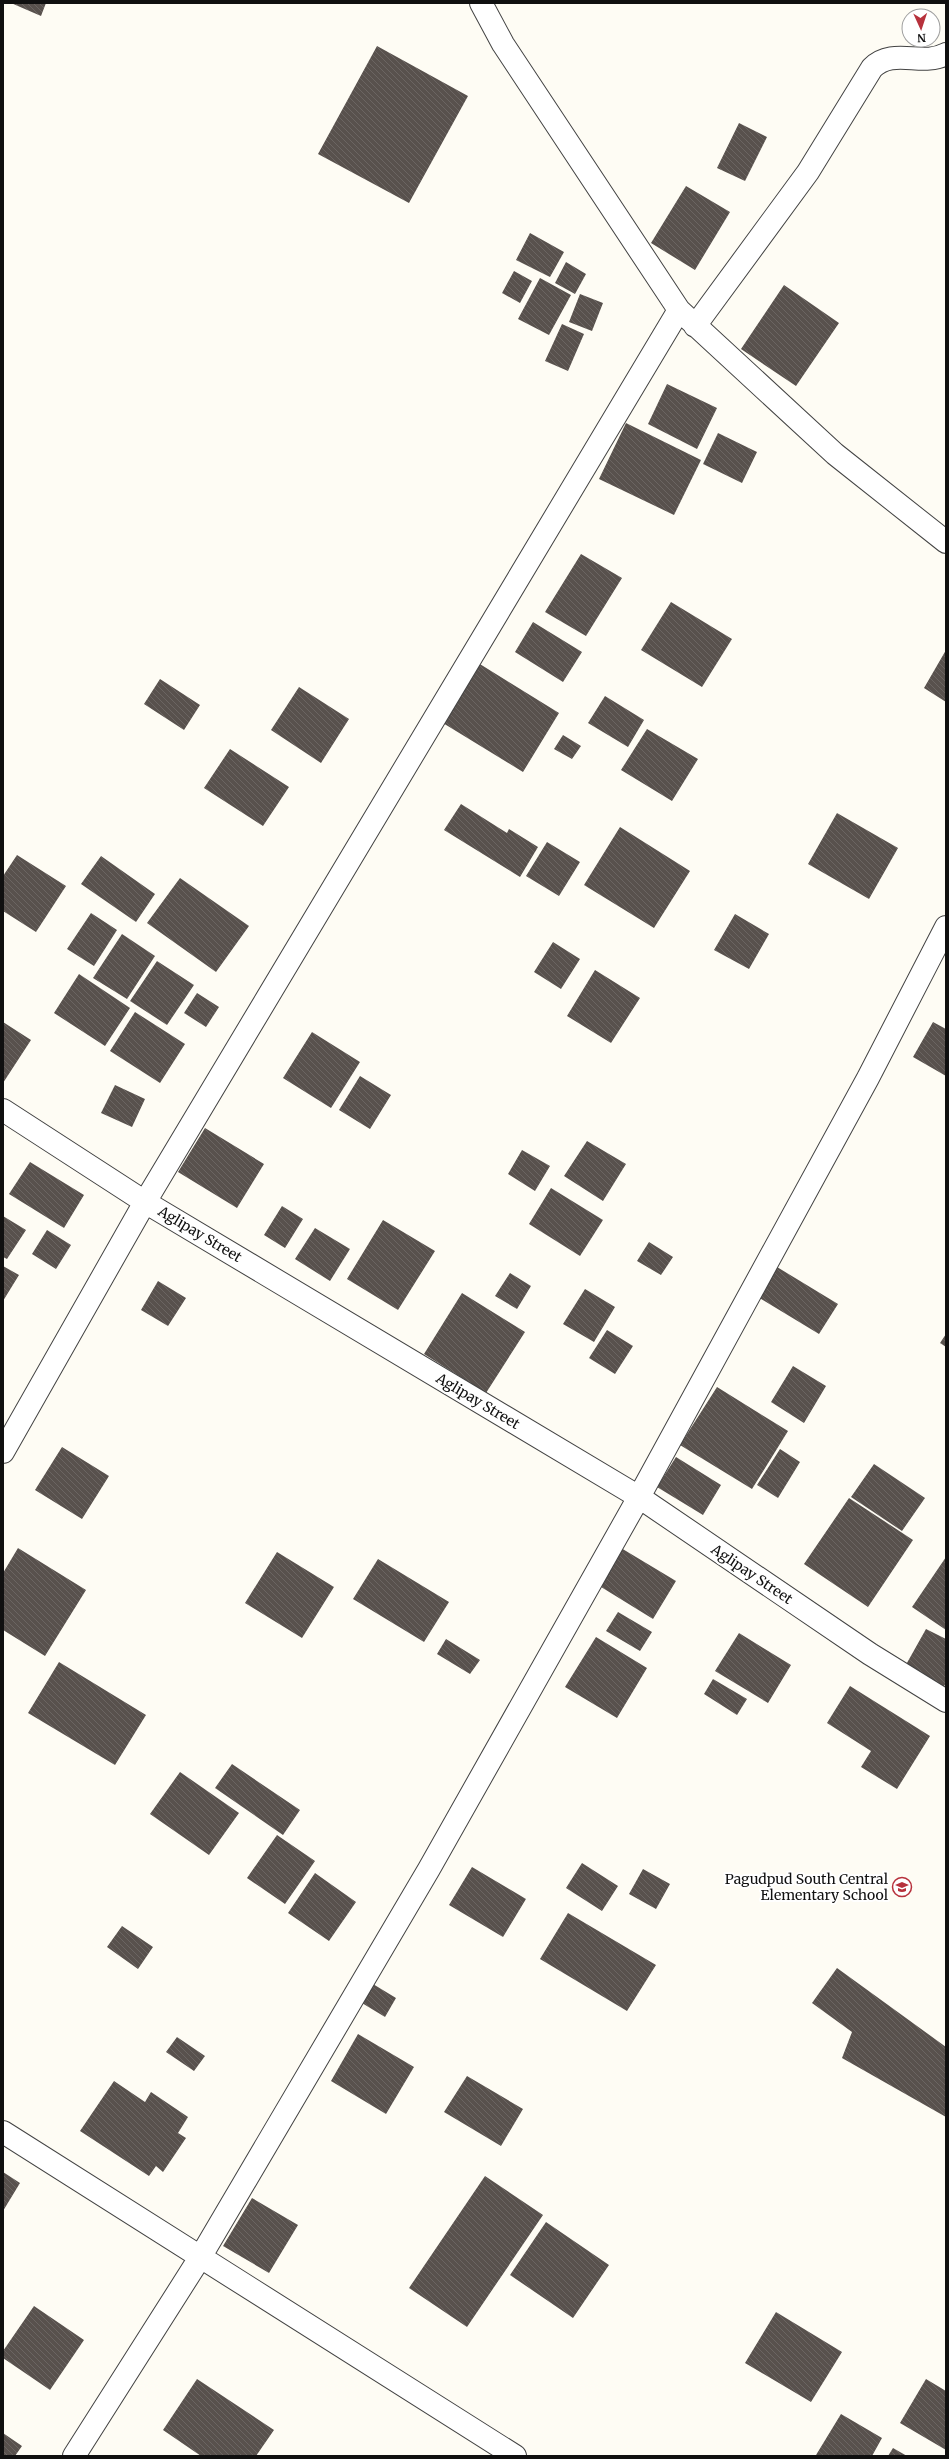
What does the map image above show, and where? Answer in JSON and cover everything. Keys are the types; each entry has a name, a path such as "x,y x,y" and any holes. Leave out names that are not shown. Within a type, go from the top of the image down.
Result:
{"street":[{"path":"481,3 503,44 679,310 835,454 946,542"},
{"path":"695,326 808,172 872,68 883,59 893,57 928,59 946,54"},
{"path":"3,1452 145,1202 679,310"},
{"path":"74,2456 201,2256 429,1869 639,1497 868,1078 946,928"},
{"name":"Aglipay Street","path":"3,1110 145,1202 639,1497 870,1654 946,1701"},
{"path":"3,2132 515,2456"}],"building":[{"path":"11,3 46,3 41,16"},
{"path":"377,46 468,96 409,203 318,154"},
{"path":"739,123 767,137 745,181 717,168"},
{"path":"686,186 730,212 695,270 651,243"},
{"path":"530,233 564,252 550,277 516,260"},
{"path":"566,262 586,274 575,294 555,283"},
{"path":"514,271 532,281 520,303 502,293"},
{"path":"540,278 571,295 549,335 518,319"},
{"path":"784,285 839,323 796,386 741,349"},
{"path":"580,294 603,303 592,331 569,322"},
{"path":"562,324 584,334 568,371 545,361"},
{"path":"667,384 717,408 697,449 648,424"},
{"path":"626,423 701,460 674,515 599,479"},
{"path":"718,433 757,452 742,483 703,464"},
{"path":"581,554 622,578 586,636 545,612"},
{"path":"671,602 732,639 702,687 641,650"},
{"path":"533,622 582,652 563,682 515,652"},
{"path":"946,650 946,702 924,688"},
{"path":"475,661 559,713 523,772 438,720"},
{"path":"160,679 200,705 184,730 144,704"},
{"path":"299,687 349,719 321,763 271,730"},
{"path":"605,696 644,720 628,747 588,723"},
{"path":"647,729 698,759 672,801 621,770"},
{"path":"563,735 581,746 572,759 554,749"},
{"path":"230,749 289,787 263,826 204,788"},
{"path":"461,804 507,833 509,829 538,847 520,877 444,830"},
{"path":"837,813 898,848 869,899 808,864"},
{"path":"620,827 690,871 654,928 584,885"},
{"path":"547,842 580,862 559,896 526,876"},
{"path":"17,855 66,886 36,932 3,911 3,876"},
{"path":"101,856 155,894 136,922 81,884"},
{"path":"180,878 249,926 216,972 147,923"},
{"path":"91,913 117,930 94,966 67,949"},
{"path":"735,914 769,934 749,969 714,950"},
{"path":"122,934 155,956 127,999 93,978"},
{"path":"553,942 580,959 561,989 534,972"},
{"path":"157,961 194,985 167,1025 130,1001"},
{"path":"595,970 640,998 611,1043 567,1016"},
{"path":"79,974 130,1008 105,1046 54,1013"},
{"path":"197,993 219,1007 206,1027 184,1013"},
{"path":"135,1012 185,1044 160,1083 110,1051"},
{"path":"3,1022 31,1040 3,1083"},
{"path":"933,1022 946,1029 946,1076 913,1057"},
{"path":"312,1032 360,1062 331,1108 283,1078"},
{"path":"360,1076 391,1095 370,1129 339,1110"},
{"path":"115,1085 145,1099 132,1127 101,1113"},
{"path":"205,1128 264,1164 237,1208 178,1172"},
{"path":"587,1141 626,1164 603,1201 564,1176"},
{"path":"522,1150 550,1166 535,1191 508,1174"},
{"path":"30,1162 84,1195 64,1228 9,1194"},
{"path":"551,1188 603,1220 580,1256 529,1224"},
{"path":"282,1206 303,1219 285,1248 264,1235"},
{"path":"3,1216 26,1230 7,1259 3,1257"},
{"path":"383,1220 435,1251 398,1310 347,1279"},
{"path":"315,1228 350,1249 330,1281 295,1259"},
{"path":"47,1230 71,1245 56,1269 32,1254"},
{"path":"649,1242 673,1257 661,1275 637,1261"},
{"path":"3,1266 19,1275 3,1301"},
{"path":"777,1267 838,1304 819,1334 758,1297"},
{"path":"510,1273 531,1286 517,1309 495,1296"},
{"path":"158,1281 186,1298 168,1326 141,1310"},
{"path":"585,1289 615,1307 594,1342 563,1324"},
{"path":"462,1293 525,1332 486,1393 424,1354"},
{"path":"607,1330 633,1346 615,1374 589,1358"},
{"path":"946,1334 946,1347 940,1343"},
{"path":"793,1366 826,1386 804,1423 771,1402"},
{"path":"717,1387 788,1431 752,1489 680,1445"},
{"path":"62,1447 109,1476 82,1519 35,1490"},
{"path":"780,1449 800,1462 778,1498 757,1485"},
{"path":"676,1457 721,1485 703,1515 657,1487"},
{"path":"874,1464 925,1498 902,1531 851,1497"},
{"path":"849,1498 913,1540 868,1607 804,1564"},
{"path":"616,1545 676,1581 653,1619 593,1582"},
{"path":"18,1548 86,1590 45,1656 3,1630 3,1573"},
{"path":"277,1552 334,1587 302,1638 245,1603"},
{"path":"946,1557 946,1630 912,1607"},
{"path":"378,1559 449,1602 424,1642 353,1599"},
{"path":"618,1612 652,1632 640,1651 606,1631"},
{"path":"926,1629 946,1639 946,1683 941,1691 903,1670"},
{"path":"739,1633 791,1665 768,1703 715,1671"},
{"path":"596,1637 647,1668 617,1718 565,1687"},
{"path":"446,1639 480,1660 470,1674 437,1654"},
{"path":"59,1662 146,1715 115,1765 28,1713"},
{"path":"713,1679 747,1699 737,1715 704,1694"},
{"path":"850,1686 930,1736 897,1789 861,1767 871,1751 827,1723"},
{"path":"232,1764 300,1810 283,1835 215,1788"},
{"path":"180,1772 239,1813 209,1855 150,1814"},
{"path":"277,1835 315,1861 285,1904 247,1878"},
{"path":"582,1863 618,1886 602,1911 566,1888"},
{"path":"472,1867 526,1899 503,1937 449,1905"},
{"path":"643,1869 670,1884 656,1909 629,1894"},
{"path":"315,1873 356,1902 329,1941 288,1913"},
{"path":"568,1913 656,1965 627,2011 540,1959"},
{"path":"122,1926 153,1947 138,1969 107,1947"},
{"path":"837,1968 946,2047 946,2117 842,2058 852,2032 812,2003"},
{"path":"368,1981 396,1998 385,2017 357,2000"},
{"path":"358,2034 414,2067 386,2114 331,2081"},
{"path":"177,2037 205,2056 194,2071 166,2052"},
{"path":"467,2076 523,2109 501,2146 444,2112"},
{"path":"114,2081 145,2102 151,2092 188,2117 178,2133 186,2138 163,2172 156,2166 149,2176 80,2131"},
{"path":"3,2172 20,2183 3,2211"},
{"path":"485,2176 543,2215 467,2327 409,2288"},
{"path":"252,2198 298,2225 269,2273 223,2246"},
{"path":"546,2222 609,2265 573,2318 510,2275"},
{"path":"34,2306 84,2340 50,2390 3,2358 3,2351"},
{"path":"776,2312 842,2352 811,2402 745,2363"},
{"path":"197,2379 274,2430 256,2456 201,2456 163,2430"},
{"path":"926,2379 946,2391 946,2450 900,2423"},
{"path":"841,2414 882,2438 872,2456 816,2455"},
{"path":"3,2433 22,2446 15,2456 3,2456"},
{"path":"893,2448 907,2456 888,2456"}],"place":[{"name":"Pagudpud South Central Elementary School","path":"902,1887"}]}
